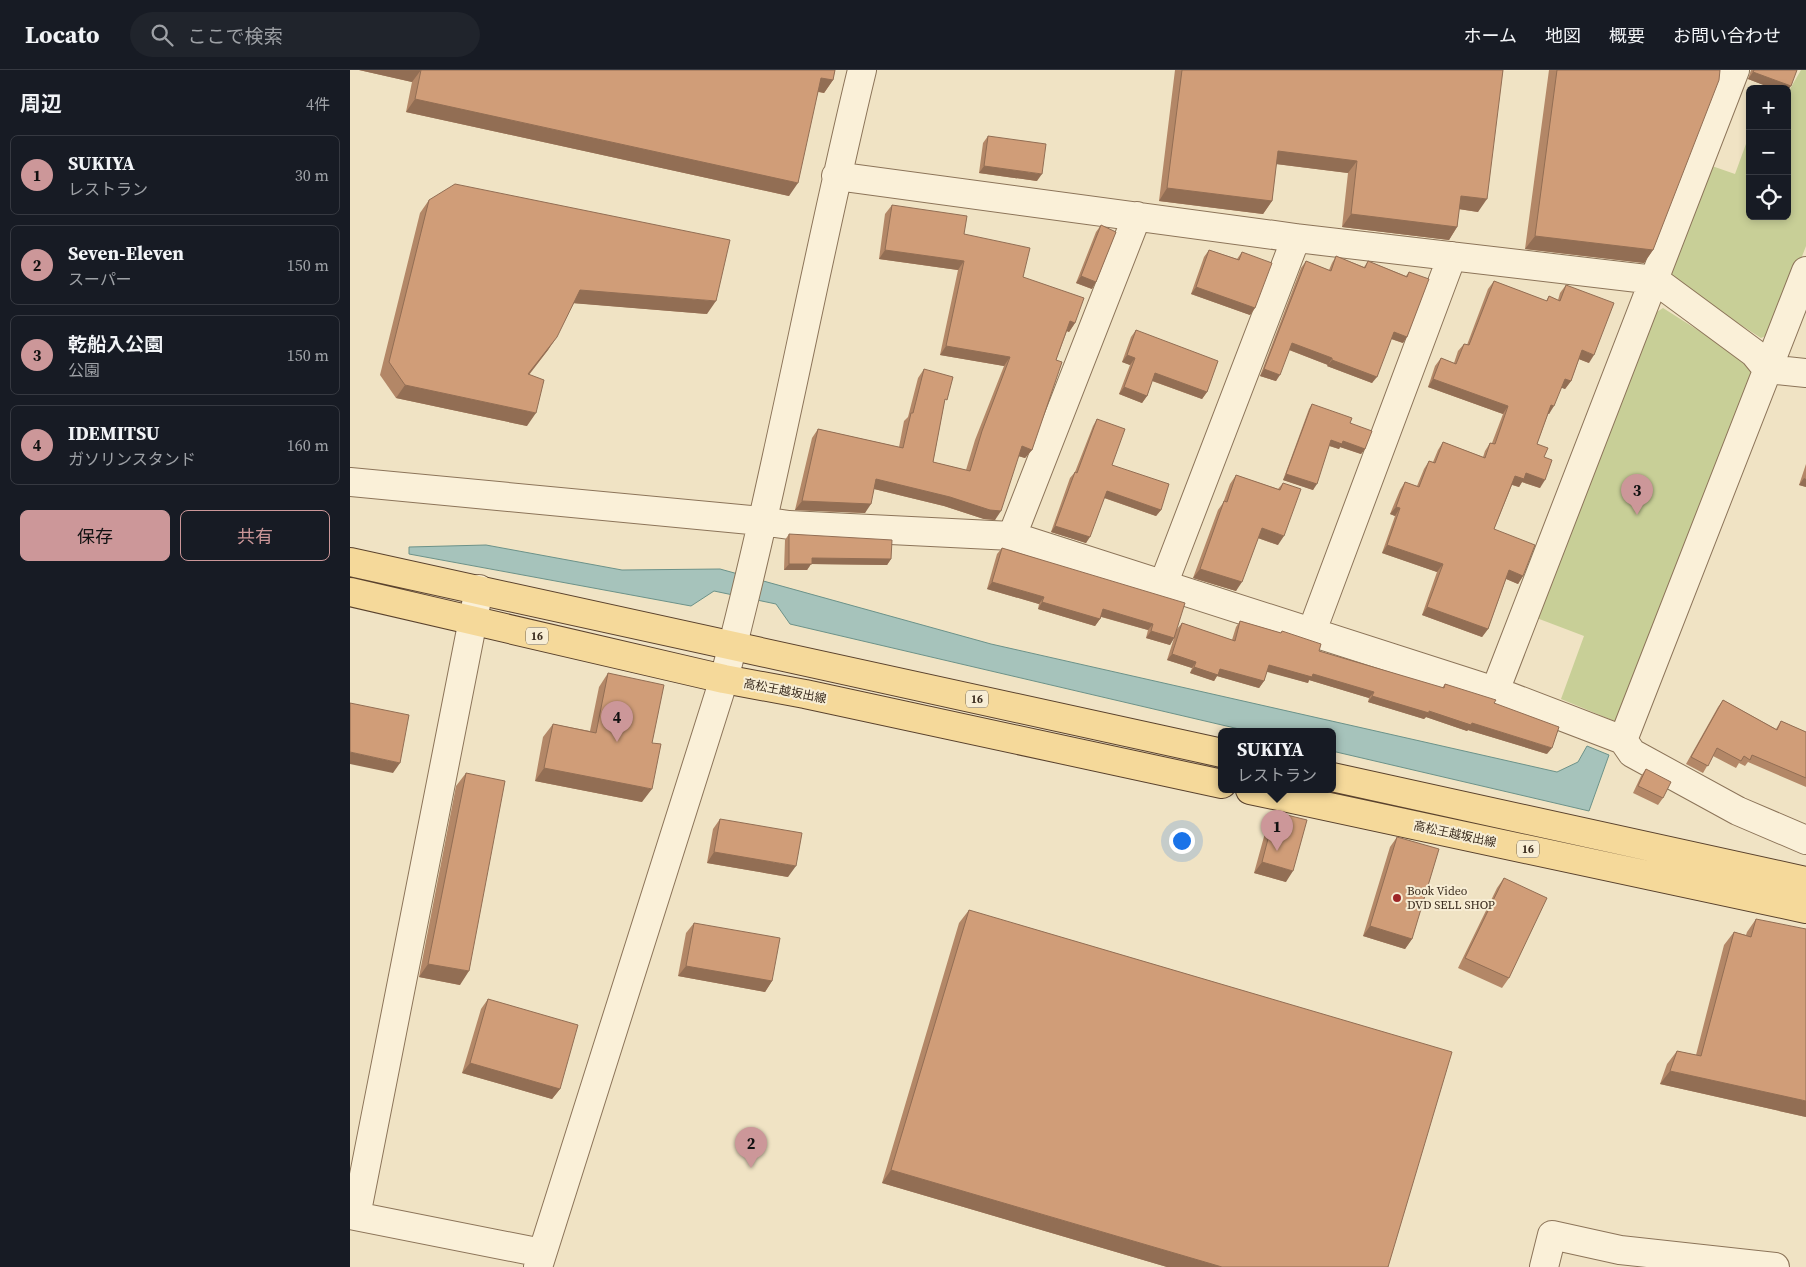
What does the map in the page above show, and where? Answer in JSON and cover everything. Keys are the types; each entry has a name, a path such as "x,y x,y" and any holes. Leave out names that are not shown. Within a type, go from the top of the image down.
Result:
{"main road":[{"name":"16","path":"350,562 1218,752"},
{"name":"高松王越坂出線","path":"350,592 724,679 790,691 1218,783"},
{"name":"16","path":"1336,778 1806,881"},
{"name":"高松王越坂出線","path":"1264,793 1806,909"}],"street":[{"path":"479,589 353,1215 540,1260 724,679 762,521 836,176 862,70"},
{"path":"1495,691 1736,70"},
{"path":"836,176 1296,238 1655,280 1754,353 1768,369 1806,373"},
{"path":"1012,536 1137,216"},
{"path":"1163,585 1296,238"},
{"path":"1312,631 1452,256"},
{"path":"1623,740 1806,271"},
{"path":"350,482 789,525 1012,536 1495,691 1623,740 1632,753 1640,758 1738,811 1806,840"},
{"path":"1544,1267 1552,1235 1620,1250 1776,1267"}],"green space":[{"path":"1801,70 1806,70 1806,246 1773,333 1761,338 1674,282 1669,264 1709,165 1735,174 1746,144 1746,220 1791,220 1791,87"},
{"path":"1663,308 1753,365 1754,376 1619,723 1561,699 1584,636 1534,617 1649,317"}],"water":[{"path":"486,545 622,570 720,569 991,644 1557,772 1578,762 1587,746 1609,755 1589,811 1336,752 1336,728 1235,728 790,624 776,604 714,591 691,606 409,554 409,547"}],"building":[{"path":"421,70 835,70 833,80 821,78 798,183 415,99"},
{"path":"1182,70 1503,70 1487,199 1461,196 1457,227 1351,214 1357,161 1278,151 1272,201 1167,188"},
{"path":"1557,70 1720,70 1719,80 1653,250 1535,236"},
{"path":"1754,70 1797,70 1791,86 1753,72"},
{"path":"988,136 1046,144 1042,174 984,166"},
{"path":"455,184 730,240 716,301 580,290 557,337 528,374 544,380 536,413 405,385 389,362 429,200"},
{"path":"892,205 967,216 964,234 1030,248 1023,277 1084,298 1075,323 1070,321 1056,360 1062,362 1032,450 1022,446 1001,511 990,510 950,497 876,479 871,504 802,501 818,429 903,448 924,369 953,377 947,400 945,399 933,462 970,471 982,431 1010,357 946,346 964,261 885,250"},
{"path":"1101,225 1116,232 1096,282 1081,276"},
{"path":"1209,250 1239,260 1242,252 1272,263 1255,308 1196,287"},
{"path":"1336,256 1365,268 1368,261 1407,277 1409,272 1429,279 1407,337 1394,332 1377,377 1292,343 1280,375 1264,369 1306,261 1331,271"},
{"path":"1494,281 1547,301 1549,296 1560,301 1566,285 1614,303 1594,355 1582,350 1571,381 1565,379 1554,406 1551,405 1537,444 1548,448 1544,457 1552,460 1545,480 1526,473 1524,479 1515,476 1494,529 1535,545 1523,576 1509,570 1488,629 1427,607 1443,564 1387,545 1400,508 1396,507 1405,482 1419,487 1429,461 1435,463 1443,442 1485,458 1490,443 1495,444 1508,406 1433,379 1441,358 1456,364 1464,344 1469,345"},
{"path":"1136,330 1218,361 1207,392 1155,373 1147,396 1124,387 1135,358 1127,355"},
{"path":"1312,404 1352,418 1350,423 1372,431 1365,449 1343,441 1342,444 1331,440 1317,484 1286,474"},
{"path":"1097,419 1125,429 1112,465 1169,484 1161,510 1107,491 1090,537 1055,526"},
{"path":"1236,475 1280,490 1283,483 1301,489 1284,536 1262,528 1242,582 1200,569 1224,501 1227,502"},
{"path":"789,534 892,540 891,559 812,558 812,564 789,564"},
{"path":"1002,548 1185,603 1174,638 1151,631 1153,624 1103,609 1100,619 1042,602 1044,597 992,582"},
{"path":"1240,621 1281,633 1282,631 1321,644 1319,651 1444,688 1445,684 1496,700 1494,703 1559,727 1552,748 1472,723 1471,725 1429,711 1429,713 1372,696 1374,692 1313,674 1312,677 1269,665 1264,681 1220,669 1218,675 1194,667 1196,662 1172,654 1182,623 1235,641"},
{"path":"608,673 664,685 652,743 661,744 652,789 544,768 553,724 596,733"},
{"path":"1723,700 1777,730 1781,721 1806,732 1806,778 1752,755 1750,760 1744,756 1741,761 1717,748 1708,766 1691,757"},
{"path":"350,703 409,715 400,763 350,752"},
{"path":"1646,769 1671,782 1663,798 1638,786"},
{"path":"466,773 505,781 469,971 428,964"},
{"path":"1275,812 1307,820 1293,871 1262,862"},
{"path":"720,819 802,833 796,866 714,852"},
{"name":"Book Video DVD SELL SHOP","path":"1397,837 1439,849 1412,939 1370,926"},
{"path":"1504,878 1547,898 1509,978 1465,958"},
{"path":"969,910 1452,1052 1388,1267 1222,1267 891,1170"},
{"path":"1756,919 1806,929 1806,1101 1670,1071 1677,1051 1701,1056 1734,932 1751,937"},
{"path":"694,923 780,938 772,981 686,966"},
{"path":"488,999 578,1025 560,1089 470,1063"}],"place":[{"name":"乾船入公園","path":"1637,515"},
{"name":"IDEMITSU","path":"617,742"},
{"name":"SUKIYA","path":"1277,851"},
{"name":"Book Video DVD SELL SHOP","path":"1397,898"},
{"name":"Seven-Eleven","path":"751,1168"}]}
